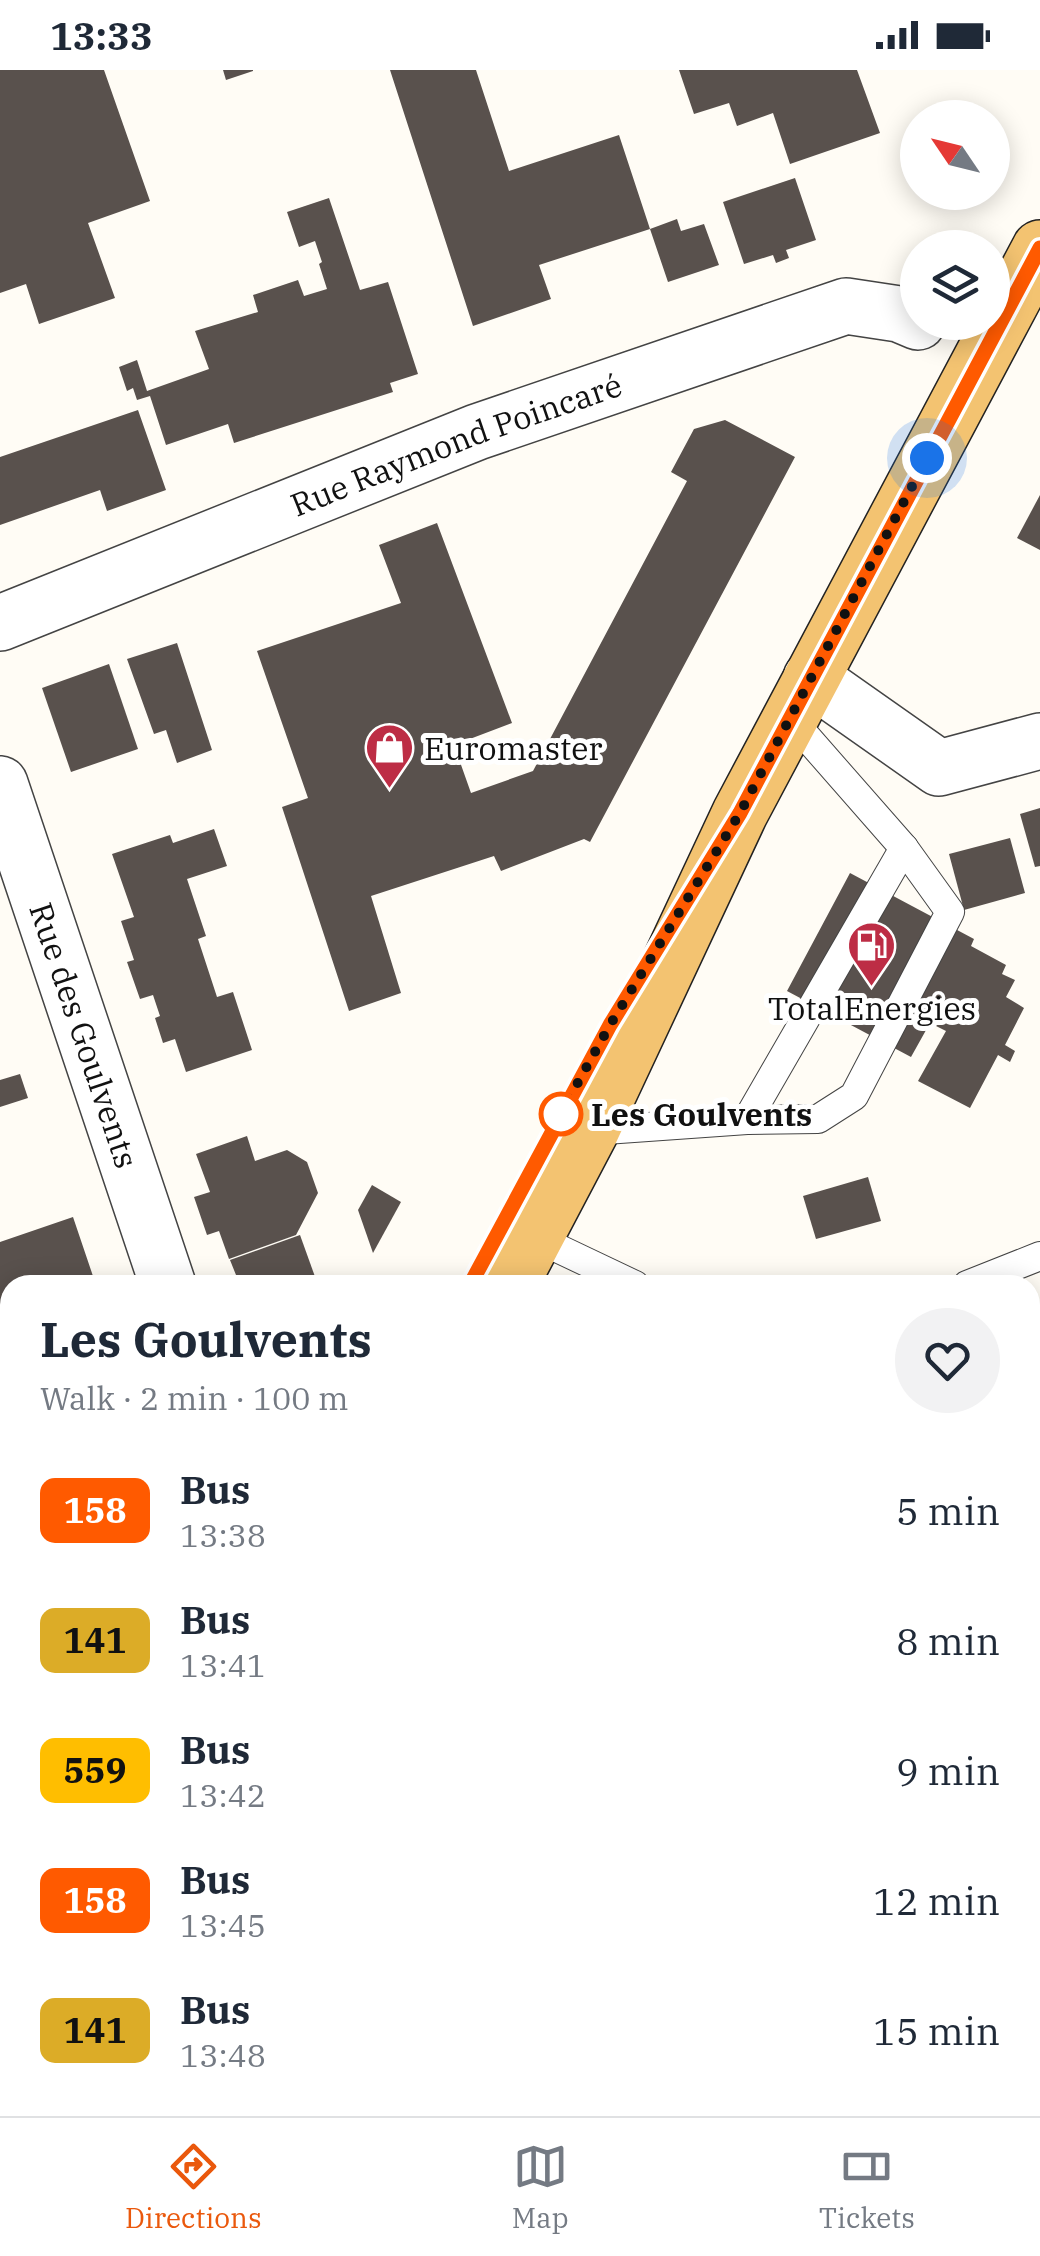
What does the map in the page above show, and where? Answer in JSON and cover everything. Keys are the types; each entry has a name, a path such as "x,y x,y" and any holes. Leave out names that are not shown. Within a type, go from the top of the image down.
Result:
{"main road":[{"path":"516,1275 591,1131 740,813 1040,248"},
{"path":"475,1275 610,1025 740,813"}],"street":[{"name":"Rue Raymond Poincaré","path":"0,623 478,432 846,306 900,314"},
{"name":"Rue Raymond Poincaré","path":"957,340 983,352"},
{"path":"800,698 939,768 1040,741"},
{"name":"Rue des Goulvents","path":"0,784 165,1275"}],"lane":[{"path":"591,1131 747,1120 818,1120 854,1096 950,912 800,698"},
{"path":"747,1120 904,848"},
{"path":"536,1238 614,1275"},
{"path":"992,1275 1040,1256"}],"building":[{"path":"0,70 104,70 150,201 88,223 115,298 39,324 26,284 0,293"},
{"path":"223,70 253,70 253,71 226,80"},
{"path":"390,70 476,70 509,171 619,135 650,229 539,265 551,299 473,326"},
{"path":"679,70 857,70 880,133 790,164 773,113 737,126 729,103 694,114"},
{"path":"795,178 816,240 786,250 789,258 776,263 773,255 744,264 723,202"},
{"path":"329,198 360,290 388,282 418,374 390,383 393,392 234,443 228,424 166,445 150,396 137,400 133,388 127,391 119,367 137,360 147,391 209,369 195,331 258,312 253,295 298,280 304,296 327,289 315,241 299,247 287,212"},
{"path":"677,219 681,231 704,224 719,265 668,282 650,229"},
{"path":"138,410 166,490 107,511 100,490 0,525 0,457"},
{"path":"725,420 795,457 590,842 584,839 501,871 494,856 371,896 401,993 349,1011 282,807 308,798 257,651 401,603 379,545 437,523 512,723 454,745 471,793 533,771 687,481 671,472 694,429"},
{"path":"1040,495 1040,550 1017,538"},
{"path":"177,643 212,750 177,763 166,730 154,734 127,659"},
{"path":"109,664 138,749 71,772 42,688"},
{"path":"1040,808 1040,866 1035,867 1020,814"},
{"path":"214,829 227,866 187,879 206,936 198,939 217,997 233,992 252,1050 186,1072 175,1039 163,1043 153,995 140,999 127,962 134,960 121,921 134,917 112,854 170,835 173,843"},
{"path":"1010,838 1025,893 964,910 949,854"},
{"path":"850,873 974,939 971,946 1006,965 1002,974 1015,980 1006,997 1024,1008 1005,1045 1015,1051 1010,1062 998,1055 970,1108 918,1081 946,1031 930,1023 911,1057 787,991"},
{"path":"20,1074 28,1098 0,1107 0,1080"},
{"path":"247,1136 255,1161 287,1150 307,1162 318,1193 296,1235 229,1259 219,1231 207,1235 194,1197 210,1192 196,1154"},
{"path":"868,1177 881,1221 816,1239 803,1196"},
{"path":"372,1185 401,1202 373,1253 358,1210"},
{"path":"73,1217 93,1275 0,1275 0,1242"},
{"path":"300,1235 314,1275 236,1275 230,1260"}],"bus line":[{"name":"158","path":"475,1275 610,1025 740,813 1040,248"}],"place":[{"name":"Euromaster","path":"389,790"},
{"name":"TotalEnergies","path":"872,988"},
{"name":"Les Goulvents","path":"561,1114"}],"route":[{"path":"561,1114 556,1122 610,1025 740,813 927,458"}]}
